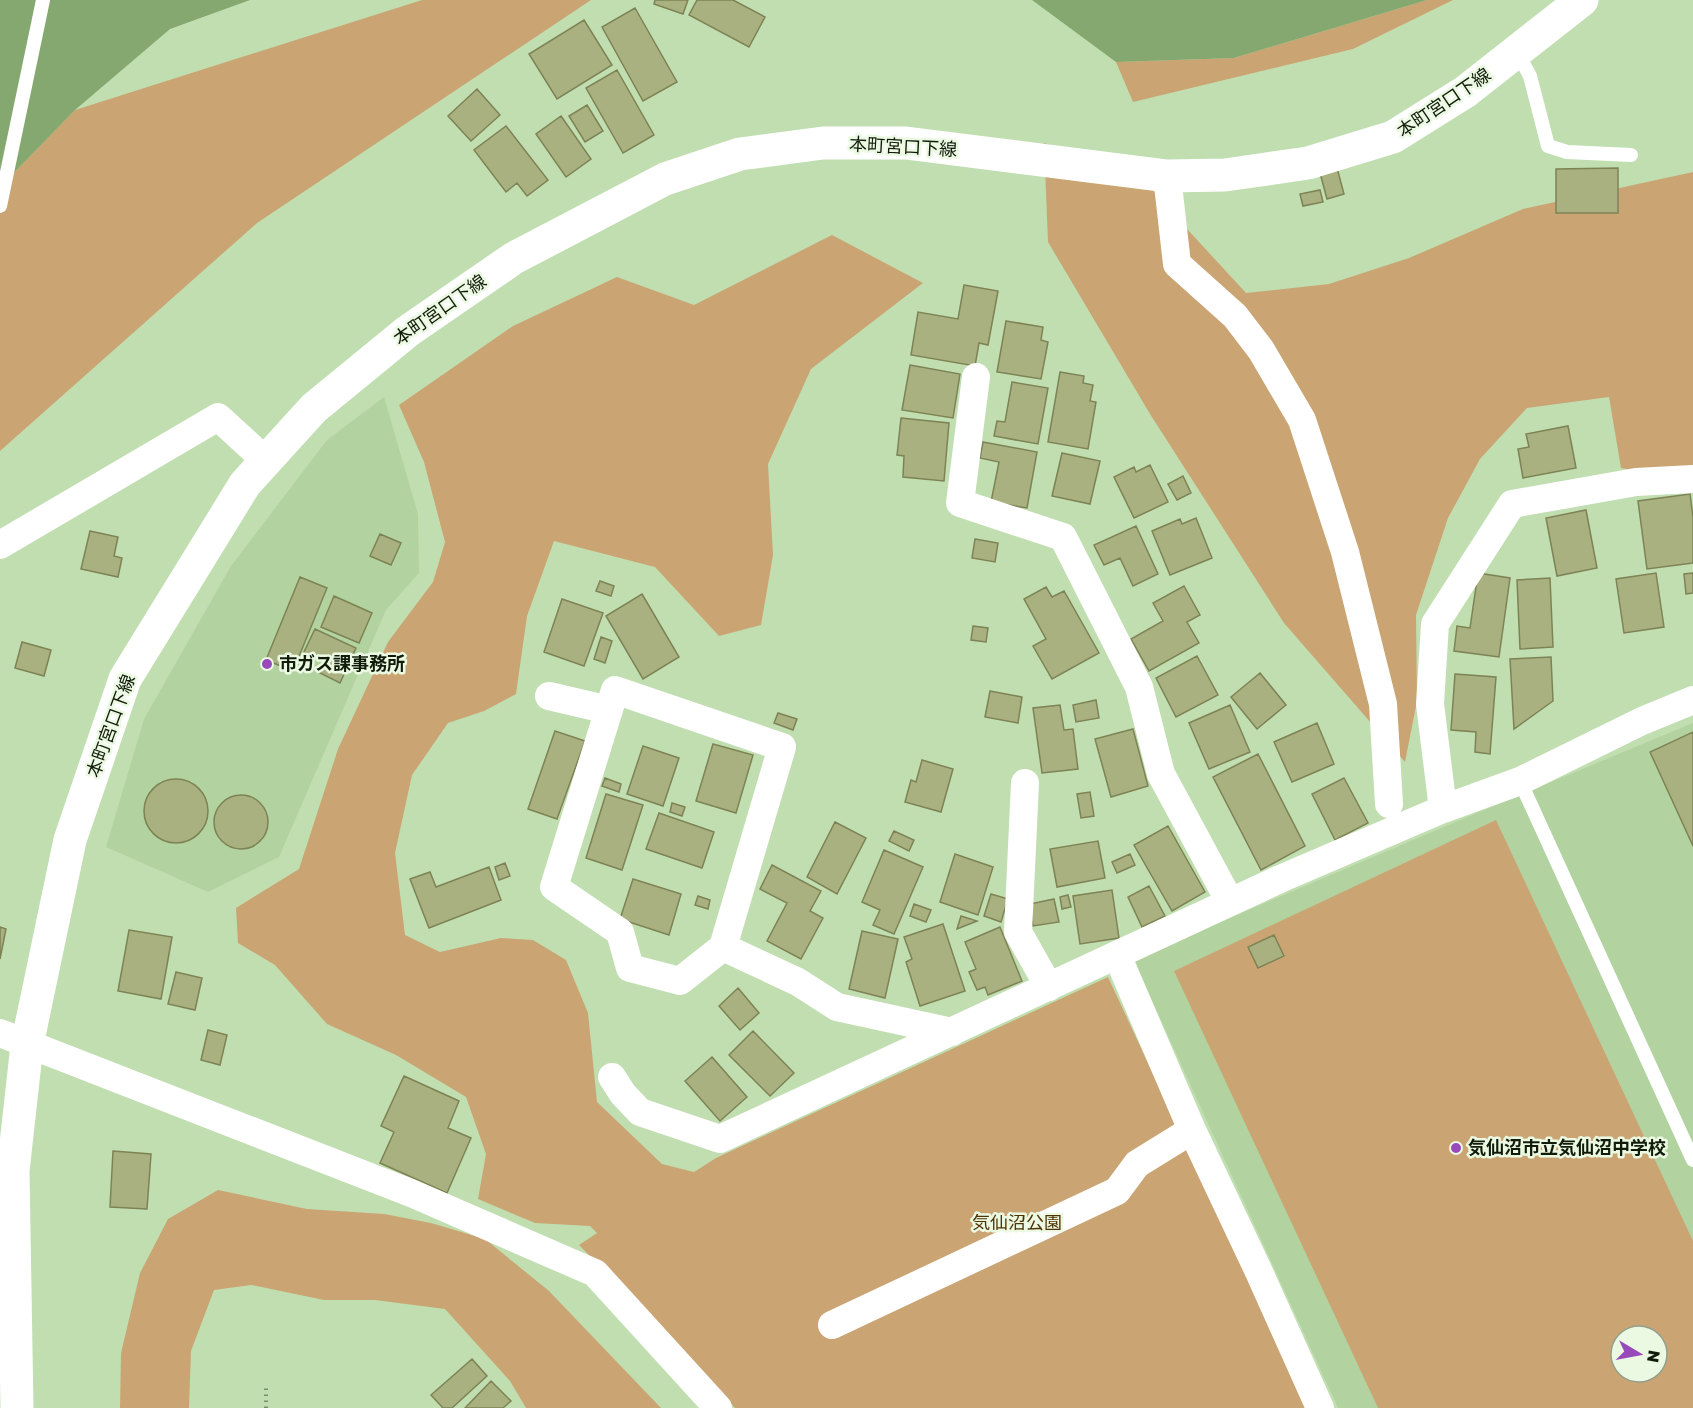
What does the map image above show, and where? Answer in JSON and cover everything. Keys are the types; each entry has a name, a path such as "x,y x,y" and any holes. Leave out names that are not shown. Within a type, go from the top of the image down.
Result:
{"street":[{"name":"本町宮口下線","path":"17,1408 12,1172 14,1039 70,840 125,679 245,484 314,408 408,331 514,258 665,179 740,154 823,143 906,144 1167,176 1225,175 1308,163 1392,137 1465,92 1582,0"},
{"path":"1167,176 1177,264 1235,316 1261,350 1302,420 1345,552 1383,704 1389,804"},
{"path":"976,377 960,503 1063,537 1139,687 1161,774 1230,902"},
{"path":"0,545 218,417 266,461"},
{"path":"1443,809 1430,704 1435,624 1512,504 1636,482 1693,479"},
{"path":"615,690 782,747 723,947 680,981 630,968 620,932 554,888 615,690"},
{"path":"549,696 609,710"},
{"path":"612,1077 623,1094 640,1112 720,1139 1230,902 1443,809 1520,781 1642,721 1693,700"},
{"path":"1024,783 1018,932 1048,987"},
{"path":"723,947 798,982 837,1007 952,1032"},
{"path":"1117,956 1192,1130 1320,1408"},
{"path":"14,1039 411,1193 595,1272 718,1408"},
{"path":"832,1325 1117,1191 1137,1164 1192,1130"}],"lane":[{"path":"0,206 43,0"},
{"path":"1516,52 1530,76 1548,146 1567,152 1631,155"},
{"path":"1520,781 1693,1160"}],"path":[{"path":"266,1384 266,1408"}],"shaded area":[{"path":"0,0 250,0 170,29 75,110 0,187"},
{"path":"1032,0 1427,0 1234,58 1116,62"},
{"name":"市ガス課事務所","path":"384,397 418,514 419,573 386,610 279,857 208,892 106,847 144,719 231,566 327,440"},
{"name":"気仙沼市立気仙沼中学校","path":"1693,723 1693,1408 1338,1408 1133,959"}],"green space":[{"path":"422,0 591,0 257,223 0,451 0,187 75,110"},
{"path":"1427,0 1453,0 1353,49 1133,102 1116,62 1234,58"},
{"path":"1044,143 1139,174 1246,293 1329,284 1409,258 1523,209 1693,172 1693,476 1682,480 1621,468 1609,397 1527,408 1480,459 1448,518 1416,615 1417,701 1405,762 1284,623 1150,414 1048,242"},
{"name":"気仙沼公園","path":"832,235 923,283 811,369 768,464 773,555 761,625 719,636 655,567 554,541 527,616 516,694 484,711 448,723 412,775 395,853 405,935 440,952 501,938 533,940 566,960 588,1013 597,1102 662,1164 694,1172 716,1158 1108,977 1308,1408 735,1408 678,1345 579,1245 597,1233 590,1226 535,1223 478,1199 486,1154 466,1097 396,1055 327,1024 275,965 238,943 236,908 299,869 338,749 388,642 433,582 445,542 424,462 399,405 513,326 617,277 694,305"},
{"name":"気仙沼市立気仙沼中学校","path":"1496,820 1693,1241 1693,1408 1378,1408 1174,971"},
{"path":"218,1190 307,1209 384,1214 431,1223 485,1239 549,1291 661,1408 526,1408 510,1381 445,1309 375,1300 324,1300 251,1285 214,1290 191,1351 189,1408 120,1408 121,1353 140,1273 168,1219"}],"building":[{"path":"655,0 688,0 683,14 654,4"},
{"path":"697,0 733,0 765,17 749,47 689,15"},
{"path":"635,8 677,82 643,101 602,27"},
{"path":"584,20 612,65 557,99 529,54"},
{"path":"617,70 654,135 623,153 586,88"},
{"path":"477,89 500,115 471,141 448,116"},
{"path":"587,105 603,131 585,142 569,116"},
{"path":"561,116 591,159 566,177 536,134"},
{"path":"506,126 548,180 527,196 517,183 506,192 474,150"},
{"path":"1337,168 1344,194 1327,199 1320,173"},
{"path":"1618,168 1618,213 1556,213 1556,169"},
{"path":"1320,190 1323,202 1303,206 1300,194"},
{"path":"964,285 998,291 988,345 979,343 975,366 911,355 918,312 958,319"},
{"path":"1006,321 1043,327 1041,340 1048,342 1041,379 997,372"},
{"path":"910,365 960,374 953,418 902,410"},
{"path":"1060,372 1084,376 1083,383 1093,385 1090,401 1096,402 1088,449 1048,442"},
{"path":"1012,382 1048,388 1038,444 994,436 997,421 1005,422"},
{"path":"901,418 949,423 944,481 903,477 904,456 897,455"},
{"path":"1568,426 1576,468 1523,478 1518,449 1529,447 1526,434"},
{"path":"983,442 1037,452 1027,508 991,502 999,462 980,458"},
{"path":"1062,453 1100,461 1090,504 1052,496"},
{"path":"1150,465 1168,502 1134,518 1114,477 1134,467 1136,472"},
{"path":"1183,476 1191,493 1177,500 1168,484"},
{"path":"1690,494 1693,517 1693,563 1647,569 1638,501"},
{"path":"1586,510 1597,568 1557,576 1546,518"},
{"path":"1196,518 1212,558 1170,575 1152,531 1180,519 1182,524"},
{"path":"1136,526 1158,574 1133,586 1120,558 1104,565 1094,545"},
{"path":"90,531 118,537 114,556 122,558 118,577 81,569"},
{"path":"380,534 401,543 391,565 370,556"},
{"path":"975,539 998,543 995,562 972,558"},
{"path":"1478,573 1510,578 1499,657 1454,651 1457,626 1470,628"},
{"path":"1656,573 1664,627 1624,633 1616,579"},
{"path":"1693,573 1693,593 1686,594 1684,574"},
{"path":"300,577 327,588 293,671 266,660"},
{"path":"1550,578 1553,647 1520,649 1517,580"},
{"path":"600,581 614,586 611,596 596,591"},
{"path":"1184,586 1200,615 1187,622 1199,643 1149,671 1131,639 1163,621 1153,603"},
{"path":"1046,587 1052,597 1064,591 1099,653 1052,679 1033,646 1046,639 1024,599"},
{"path":"642,594 679,657 643,679 606,616"},
{"path":"334,596 372,613 359,643 321,627"},
{"path":"562,599 603,613 584,666 544,652"},
{"path":"973,626 988,628 986,642 971,640"},
{"path":"315,629 356,648 340,683 318,672 323,661 304,652"},
{"path":"601,637 612,641 605,663 594,659"},
{"path":"22,642 51,650 44,676 15,668"},
{"path":"1197,656 1218,695 1176,717 1156,678"},
{"path":"1551,657 1553,701 1514,729 1510,659"},
{"path":"1260,673 1286,705 1257,729 1231,697"},
{"path":"1455,674 1496,677 1490,754 1475,752 1476,732 1451,730"},
{"path":"990,691 1022,697 1018,723 985,717"},
{"path":"1096,700 1099,718 1076,722 1073,705"},
{"path":"1060,705 1064,730 1073,729 1078,769 1042,773 1033,708"},
{"path":"1230,705 1250,752 1209,769 1189,723"},
{"path":"778,713 797,719 793,730 774,723"},
{"path":"1317,723 1334,764 1292,782 1274,742"},
{"path":"1133,729 1148,786 1111,797 1095,739"},
{"path":"555,731 585,741 557,819 528,809"},
{"path":"1693,732 1693,846 1650,752"},
{"path":"713,744 753,755 736,813 696,801"},
{"path":"643,746 679,758 663,806 627,794"},
{"path":"1258,754 1305,846 1261,870 1213,777"},
{"path":"922,760 953,769 941,812 905,802 911,780 916,782"},
{"path":"605,778 621,784 619,792 602,786"},
{"path":"1344,778 1368,823 1335,840 1312,794"},
{"path":"176,779 188,781 199,788 206,799 208,811 206,823 199,834 188,841 176,843 164,841 153,834 146,823 144,811 146,799 153,788 164,781"},
{"path":"1090,792 1094,816 1081,818 1077,794"},
{"path":"606,794 643,805 622,870 586,858"},
{"path":"236,795 246,795 256,799 264,807 268,822 264,837 256,845 246,849 236,849 226,845 218,837 214,827 214,817 218,807 226,799"},
{"path":"672,803 685,807 682,816 670,812"},
{"path":"659,813 714,832 702,868 646,849"},
{"path":"835,822 866,838 837,894 807,877"},
{"path":"1168,826 1205,892 1172,911 1134,845"},
{"path":"894,831 914,840 909,851 889,841"},
{"path":"1098,841 1105,878 1057,887 1050,849"},
{"path":"884,850 923,867 894,934 873,925 880,910 862,902"},
{"path":"955,854 993,867 978,915 940,902"},
{"path":"1130,854 1135,865 1117,873 1112,862"},
{"path":"505,863 510,876 499,880 495,867"},
{"path":"772,865 821,891 810,911 823,918 801,959 767,941 787,903 760,889"},
{"path":"489,867 501,900 429,928 410,879 430,872 436,887"},
{"path":"633,879 681,894 669,935 620,919"},
{"path":"1149,886 1165,916 1142,927 1128,897"},
{"path":"1112,890 1119,938 1080,944 1073,896"},
{"path":"991,894 1008,899 1001,922 984,916"},
{"path":"1068,895 1071,907 1062,909 1060,897"},
{"path":"698,896 710,900 708,909 695,905"},
{"path":"1054,899 1059,922 1033,926 1030,904"},
{"path":"914,904 931,910 926,922 910,916"},
{"path":"961,916 977,921 957,929"},
{"path":"943,924 965,991 920,1006 906,962 912,959 904,937"},
{"path":"0,927 6,929 0,959"},
{"path":"1000,927 1022,981 988,995 985,987 977,990 969,972 976,969 965,942"},
{"path":"129,930 172,937 161,999 118,991"},
{"path":"862,931 898,939 885,998 849,989"},
{"path":"1274,935 1284,956 1258,968 1248,947"},
{"path":"176,972 202,978 195,1010 168,1004"},
{"path":"738,988 759,1013 740,1030 719,1006"},
{"path":"208,1030 227,1035 220,1065 201,1060"},
{"path":"753,1031 794,1073 770,1096 729,1055"},
{"path":"712,1057 747,1097 720,1121 685,1081"},
{"path":"404,1076 459,1101 448,1128 471,1138 447,1193 380,1163 394,1132 381,1126"},
{"path":"113,1151 151,1154 147,1209 110,1207"},
{"path":"472,1359 487,1376 452,1408 443,1408 431,1395"},
{"path":"491,1381 511,1401 503,1408 465,1408"}],"place":[{"name":"市ガス課事務所","path":"267,664"},
{"name":"気仙沼市立気仙沼中学校","path":"1456,1148"}]}
